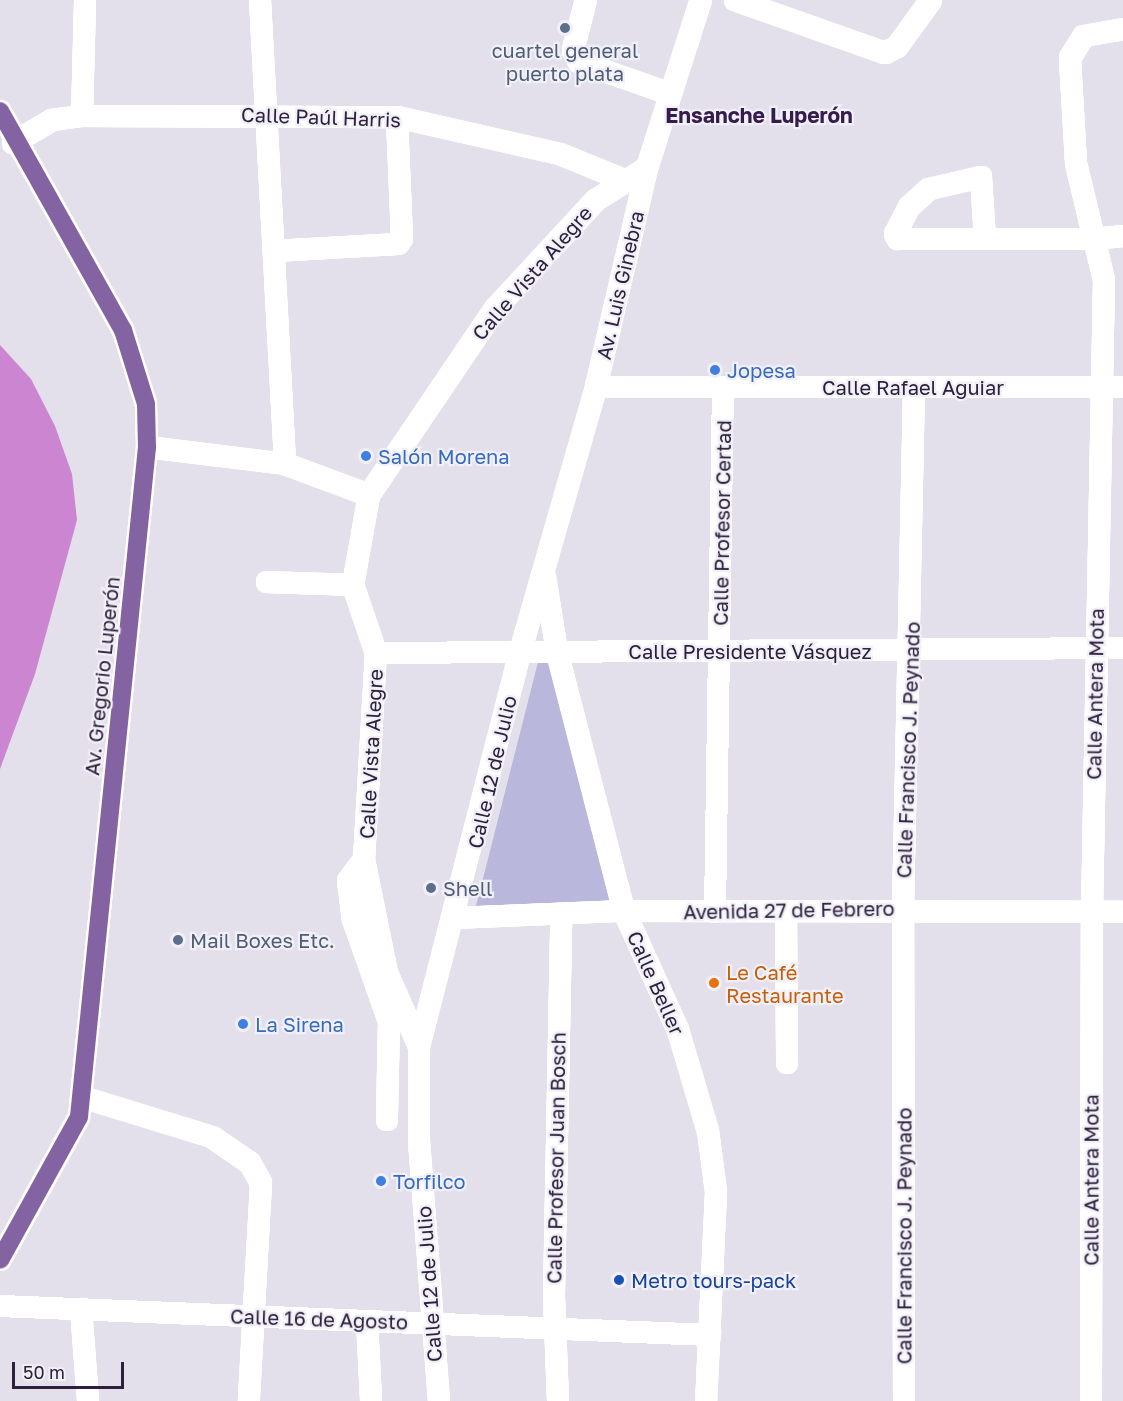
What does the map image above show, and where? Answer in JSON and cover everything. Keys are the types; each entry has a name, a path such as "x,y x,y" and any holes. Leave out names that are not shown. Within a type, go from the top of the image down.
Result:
{"main road":[{"name":"Av. Gregorio Luperón","path":"0,111 13,142 123,330 144,393 147,447 79,1117 0,1260"}],"street":[{"path":"82,116 85,0"},
{"path":"586,0 573,50 579,62 671,94"},
{"name":"Av. Luis Ginebra","path":"545,572 596,387 647,168 701,0"},
{"path":"735,0 885,53 897,47 931,0"},
{"path":"255,1 267,113 285,464"},
{"name":"Calle Antera Mota","path":"1091,1401 1095,648 1104,280 1076,163 1070,57 1084,36 1123,29"},
{"name":"Calle Paúl Harris","path":"13,142 52,120 82,116 267,113 397,117 560,154 626,181"},
{"path":"274,251 398,244 402,238 397,117"},
{"name":"Calle Vista Alegre","path":"419,1046 387,973 364,860 376,653 353,585 369,495 495,309 596,200 647,168"},
{"path":"985,238 981,177 929,189 909,207 894,234 985,238 1095,239 1123,236"},
{"name":"Calle Rafael Aguiar","path":"596,387 1123,387"},
{"name":"Calle Profesor Certad","path":"715,912 723,387"},
{"name":"Calle Francisco J. Peynado","path":"904,1401 903,909 912,650 914,387"},
{"path":"147,447 285,464 369,495"},
{"name":"Calle 12 de Julio","path":"439,1401 430,1324 419,1046 454,918 521,649 545,572"},
{"name":"Calle Beller","path":"545,572 558,652 624,911 678,1030 708,1131 716,1192 706,1401"},
{"path":"267,582 353,585"},
{"name":"Calle Presidente Vásquez","path":"521,649 558,652 1123,648"},
{"path":"376,653 521,649"},
{"path":"364,860 348,881 353,919 389,1021 387,1120"},
{"name":"Avenida 27 de Febrero","path":"454,918 624,911 903,909 1123,912"},
{"path":"786,911 787,1063"},
{"name":"Calle Profesor Juan Bosch","path":"558,1401 561,915"},
{"path":"82,1097 212,1137 250,1163 261,1183 249,1401"},
{"name":"Calle 16 de Agosto","path":"0,1306 710,1335"},
{"path":"81,1309 88,1401"},
{"path":"367,1321 371,1401"}],"shaded area":[{"path":"0,345 31,379 55,426 72,474 77,520 35,674 0,769"},
{"path":"550,615 617,904 476,906"}],"place":[{"name":"cuartel general puerto plata","path":"565,28"},
{"name":"Jopesa","path":"715,370"},
{"name":"Salón Morena","path":"366,456"},
{"name":"Shell","path":"431,888"},
{"name":"Mail Boxes Etc.","path":"178,940"},
{"name":"Le Café Restaurante","path":"714,983"},
{"name":"La Sirena","path":"243,1024"},
{"name":"Torfilco","path":"381,1181"},
{"name":"Metro tours-pack","path":"619,1280"}],"district":[{"name":"Ensanche Luperón","path":"759,115"}]}
